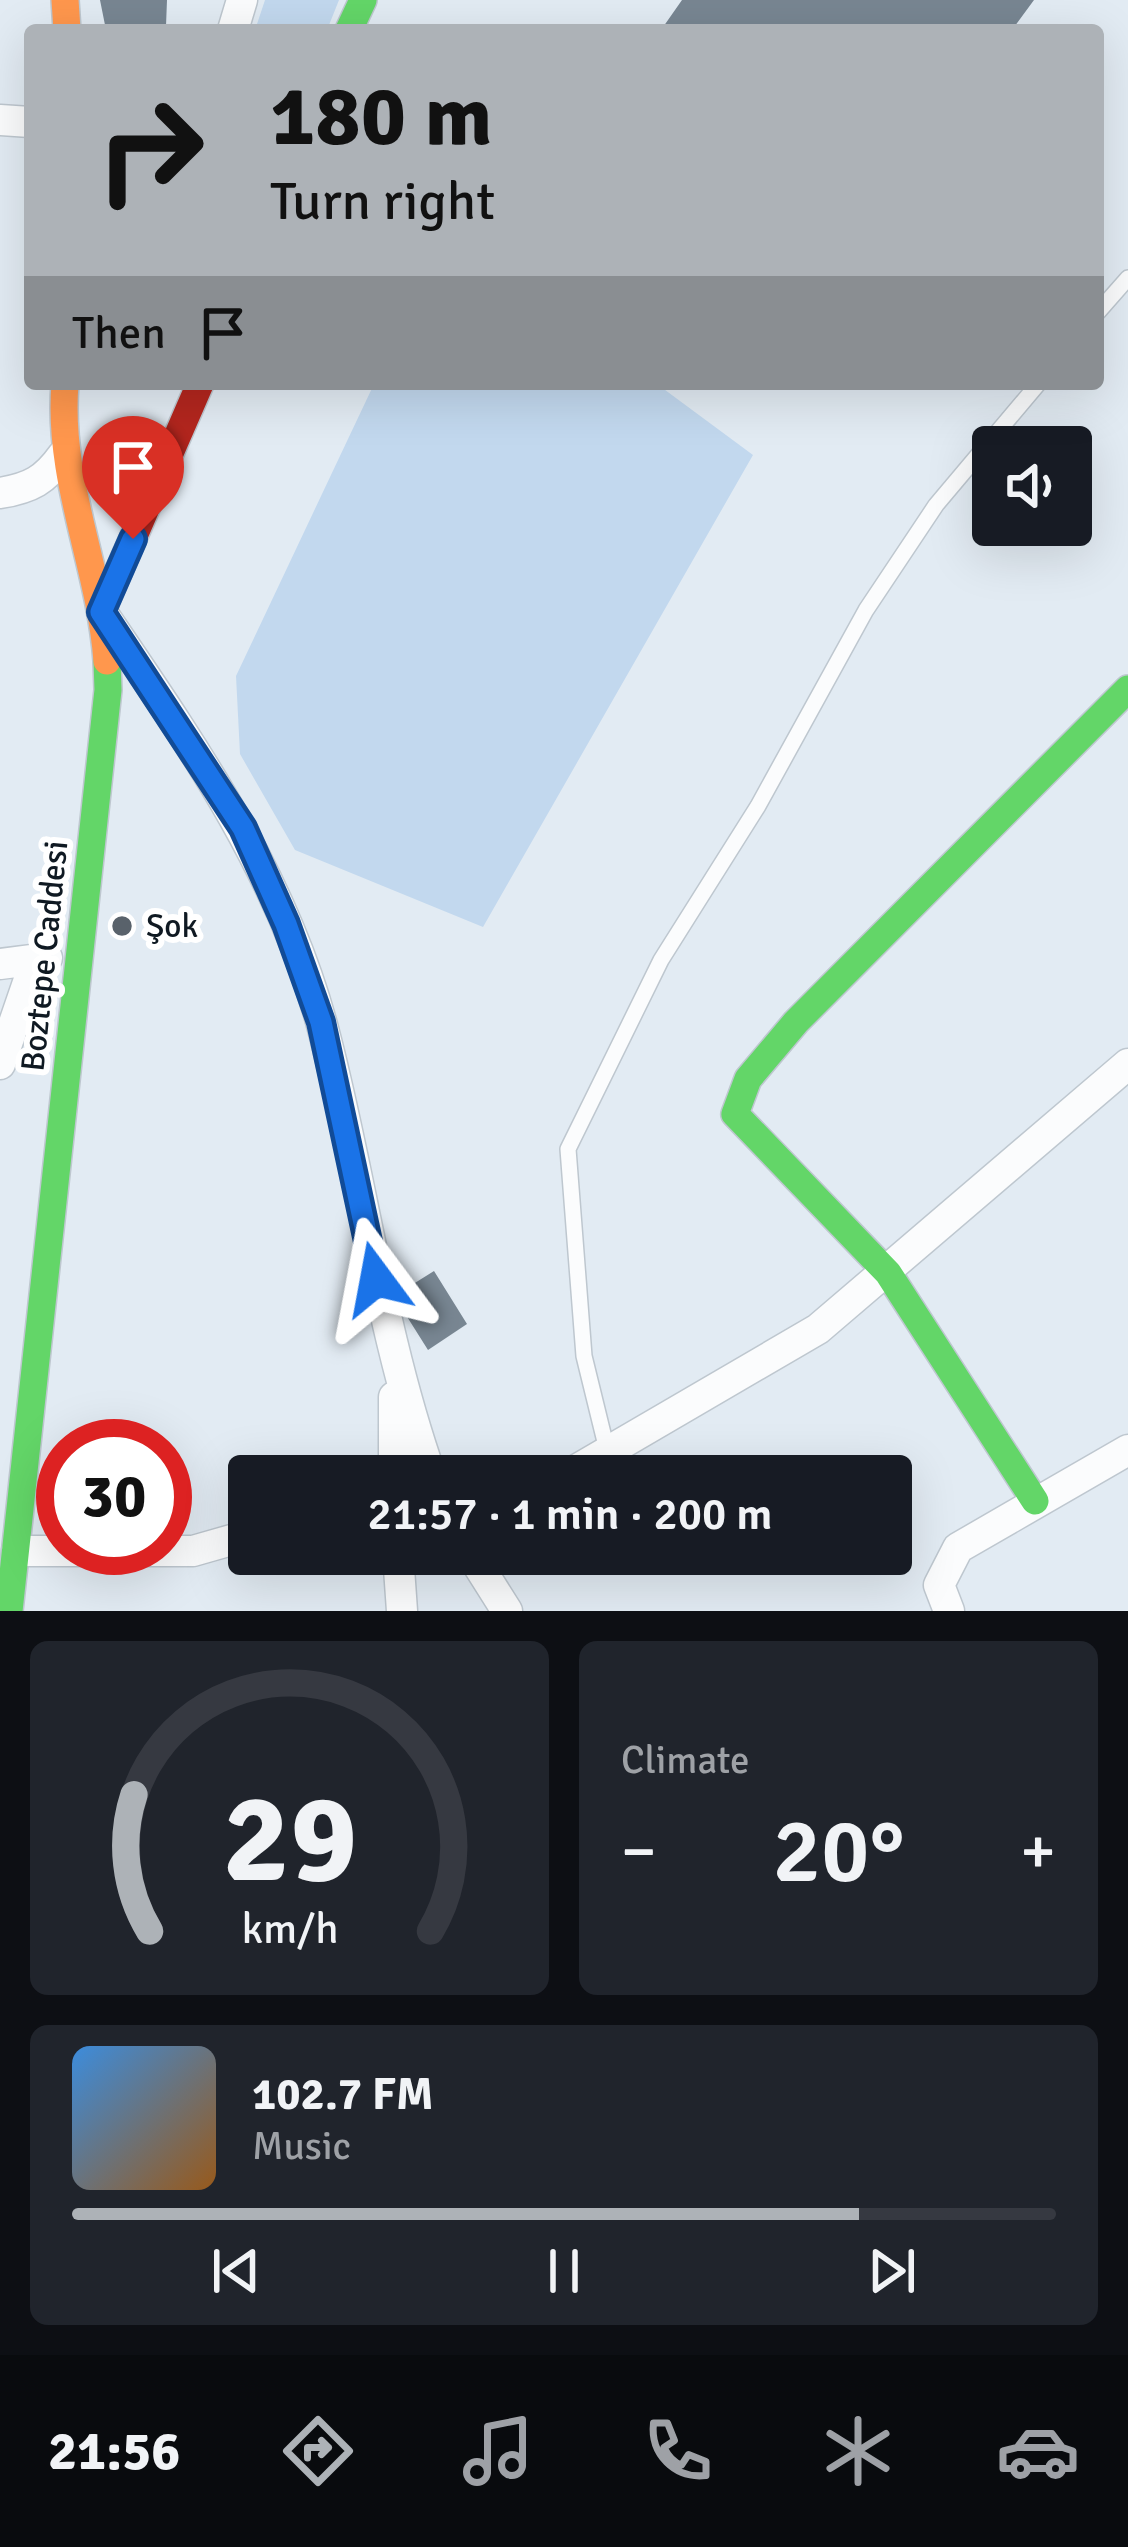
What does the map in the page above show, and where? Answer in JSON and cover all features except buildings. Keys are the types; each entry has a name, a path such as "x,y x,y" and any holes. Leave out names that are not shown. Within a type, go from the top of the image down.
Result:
{"main road":[{"name":"Boztepe Caddesi","path":"9,1611 108,690 101,612 63,455 60,418 64,390"},
{"path":"101,612 197,390"},
{"path":"1036,1501 888,1273 735,1114 748,1079 796,1022 1128,689"}],"street":[{"path":"0,493 27,489 47,477 63,455"},
{"path":"101,612 243,828 286,924 321,1022 368,1246 423,1455"},
{"path":"0,964 34,962 82,947"},
{"path":"0,1064 34,962"},
{"path":"608,1454 818,1329 1128,1064"},
{"path":"394,1343 394,1455"},
{"path":"949,1611 939,1585 958,1548 1128,1450"},
{"path":"17,1551 193,1551 228,1541"},
{"path":"399,1575 402,1611"},
{"path":"484,1575 507,1611"}],"lane":[{"path":"1104,305 1128,278"},
{"path":"608,1454 584,1356 568,1148 661,959 758,806 866,610 936,505 1033,390"}],"shaded area":[{"path":"265,0 339,0 329,24 257,24"},
{"path":"371,390 665,390 753,455 483,927 295,850 240,754 236,676"}],"traffic: fast":[{"path":"352,24 363,0"},
{"path":"9,1611 108,690 107,661"},
{"path":"1035,1501 888,1273 735,1114 748,1079 796,1022 1128,689"}],"traffic: slow":[{"path":"65,0 67,24"},
{"path":"65,390 67,454 107,661"}],"traffic: jam":[{"path":"101,612 197,390"}],"place":[{"name":"Şok","path":"122,926"}],"route":[{"path":"133,539 101,612 243,828 286,924 321,1022 376,1279"}]}
